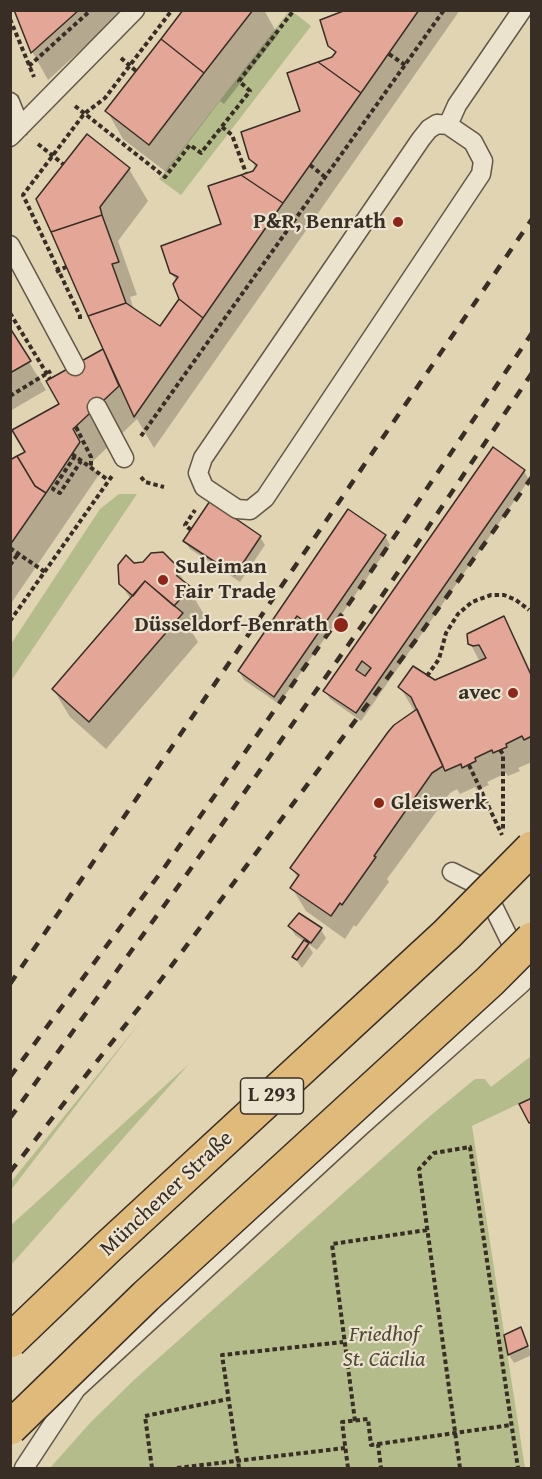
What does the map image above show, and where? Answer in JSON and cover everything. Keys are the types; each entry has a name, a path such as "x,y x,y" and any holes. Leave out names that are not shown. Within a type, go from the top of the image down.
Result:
{"highway":[{"name":"Münchener Straße","path":"10,1341 107,1248 447,934 531,848"},
{"name":"L 293","path":"10,1428 146,1296 490,981 531,939"}],"lane":[{"path":"15,132 135,10"},
{"path":"448,125 457,105 522,10"},
{"path":"10,102 15,132"},
{"path":"437,124 448,125 473,142 483,161 481,174 265,498 250,510 237,509 204,488 198,473 203,458 421,139 429,129 437,124"},
{"path":"10,245 73,362"},
{"path":"97,407 124,458"},
{"path":"24,1468 76,1389 352,1133 522,983 524,975 522,965 494,908 476,884 452,872"}],"path":[{"path":"29,66 91,10"},
{"path":"10,396 46,374 73,362 80,316 23,195 84,114 105,98 172,10"},
{"path":"10,19 29,66 50,97 84,114 165,177 190,145 201,153 250,91 239,81 294,10"},
{"path":"10,621 444,10"},
{"path":"389,54 405,65"},
{"path":"222,127 231,135 246,173"},
{"path":"15,132 63,164"},
{"path":"310,165 326,177"},
{"path":"10,313 50,379"},
{"path":"76,427 91,457 91,467"},
{"path":"81,461 60,493 53,489 74,455 109,481"},
{"path":"124,458 145,482 164,487"},
{"path":"11,550 45,572"},
{"path":"10,565 18,554"},
{"path":"427,676 440,659 446,633 458,614 472,602 491,595 504,595 516,600 529,610"},
{"path":"469,765 504,839 503,754 500,750"},
{"path":"460,1468 419,1169 434,1154 470,1147 518,1468"},
{"path":"355,1421 332,1244 427,1230"},
{"path":"239,1468 222,1355 344,1342"},
{"path":"152,1468 145,1416 228,1400"},
{"path":"348,1468 342,1422 368,1419 371,1445 511,1425"},
{"path":"378,1444 381,1468"},
{"path":"177,1468 345,1448"}],"green space":[{"path":"289,11 311,26 181,195 159,179"},
{"path":"119,494 137,494 11,681 11,644 100,509"},
{"path":"142,1020 11,1190 11,1182"},
{"name":"Friedhof St. Cäcilia","path":"531,1056 531,1098 472,1126 525,1468 50,1468 90,1423 135,1379 430,1116 475,1079 485,1079 491,1087"},
{"path":"189,1064 11,1265 11,1225"}],"building":[{"path":"14,10 79,10 31,53"},
{"path":"183,10 253,10 204,73 161,39"},
{"path":"346,10 419,10 361,93 318,62 332,57 336,52 328,46 320,20"},
{"path":"161,39 204,73 149,145 105,111"},
{"path":"318,62 361,93 283,203 241,175 253,171 257,165 249,159 241,132 300,111 287,73"},
{"path":"87,134 130,168 100,207 102,215 51,232 36,199"},
{"path":"241,175 283,203 203,318 179,299 173,284 178,277 170,273 161,246 221,224 208,186"},
{"path":"102,215 119,262 112,264 126,303 88,316 51,232"},
{"path":"179,299 203,318 134,417 88,316 126,303 160,326"},
{"path":"10,328 31,361 10,373"},
{"path":"103,349 119,386 73,429 80,442 46,493 35,486 17,456 25,452 12,430 59,404 46,381"},
{"path":"493,447 525,470 356,713 323,691"},
{"path":"17,456 35,486 46,493 10,545 10,460"},
{"path":"210,501 261,536 235,575 183,541"},
{"path":"348,509 386,535 274,697 238,671"},
{"path":"163,552 176,565 177,576 191,587 174,606 145,581 133,596 119,584 118,565 126,555 134,563 143,562 151,553"},
{"path":"145,581 183,613 89,722 52,689"},
{"path":"297,616 305,622 299,630 291,625"},
{"path":"504,616 532,677 532,736 524,740 522,736 506,744 507,747 493,753 492,750 475,758 476,761 462,768 461,764 445,771 411,697 398,687 413,666 435,680 486,658 479,645 468,644 467,634"},
{"path":"362,661 371,668 365,676 356,670"},
{"path":"417,709 443,766 432,773 374,856 376,857 342,905 340,903 331,916 290,888 299,875 290,868 388,732"},
{"path":"299,913 322,928 311,943 288,926"},
{"path":"304,940 309,943 297,960 292,957"},
{"path":"532,1098 532,1122 529,1123 519,1104"},
{"path":"521,1327 528,1346 508,1355 504,1335"}],"railway":[{"path":"10,984 532,219"},
{"path":"10,1077 164,868 353,598 532,333"},
{"path":"10,1118 182,881 363,624 532,373"},
{"path":"10,1172 160,981 418,637 532,477"}],"place":[{"name":"P&R, Benrath","path":"398,222"},
{"name":"Suleiman Fair Trade","path":"163,580"},
{"name":"Düsseldorf-Benrath","path":"341,625"},
{"name":"avec","path":"513,693"},
{"name":"Gleiswerk","path":"379,803"}]}
